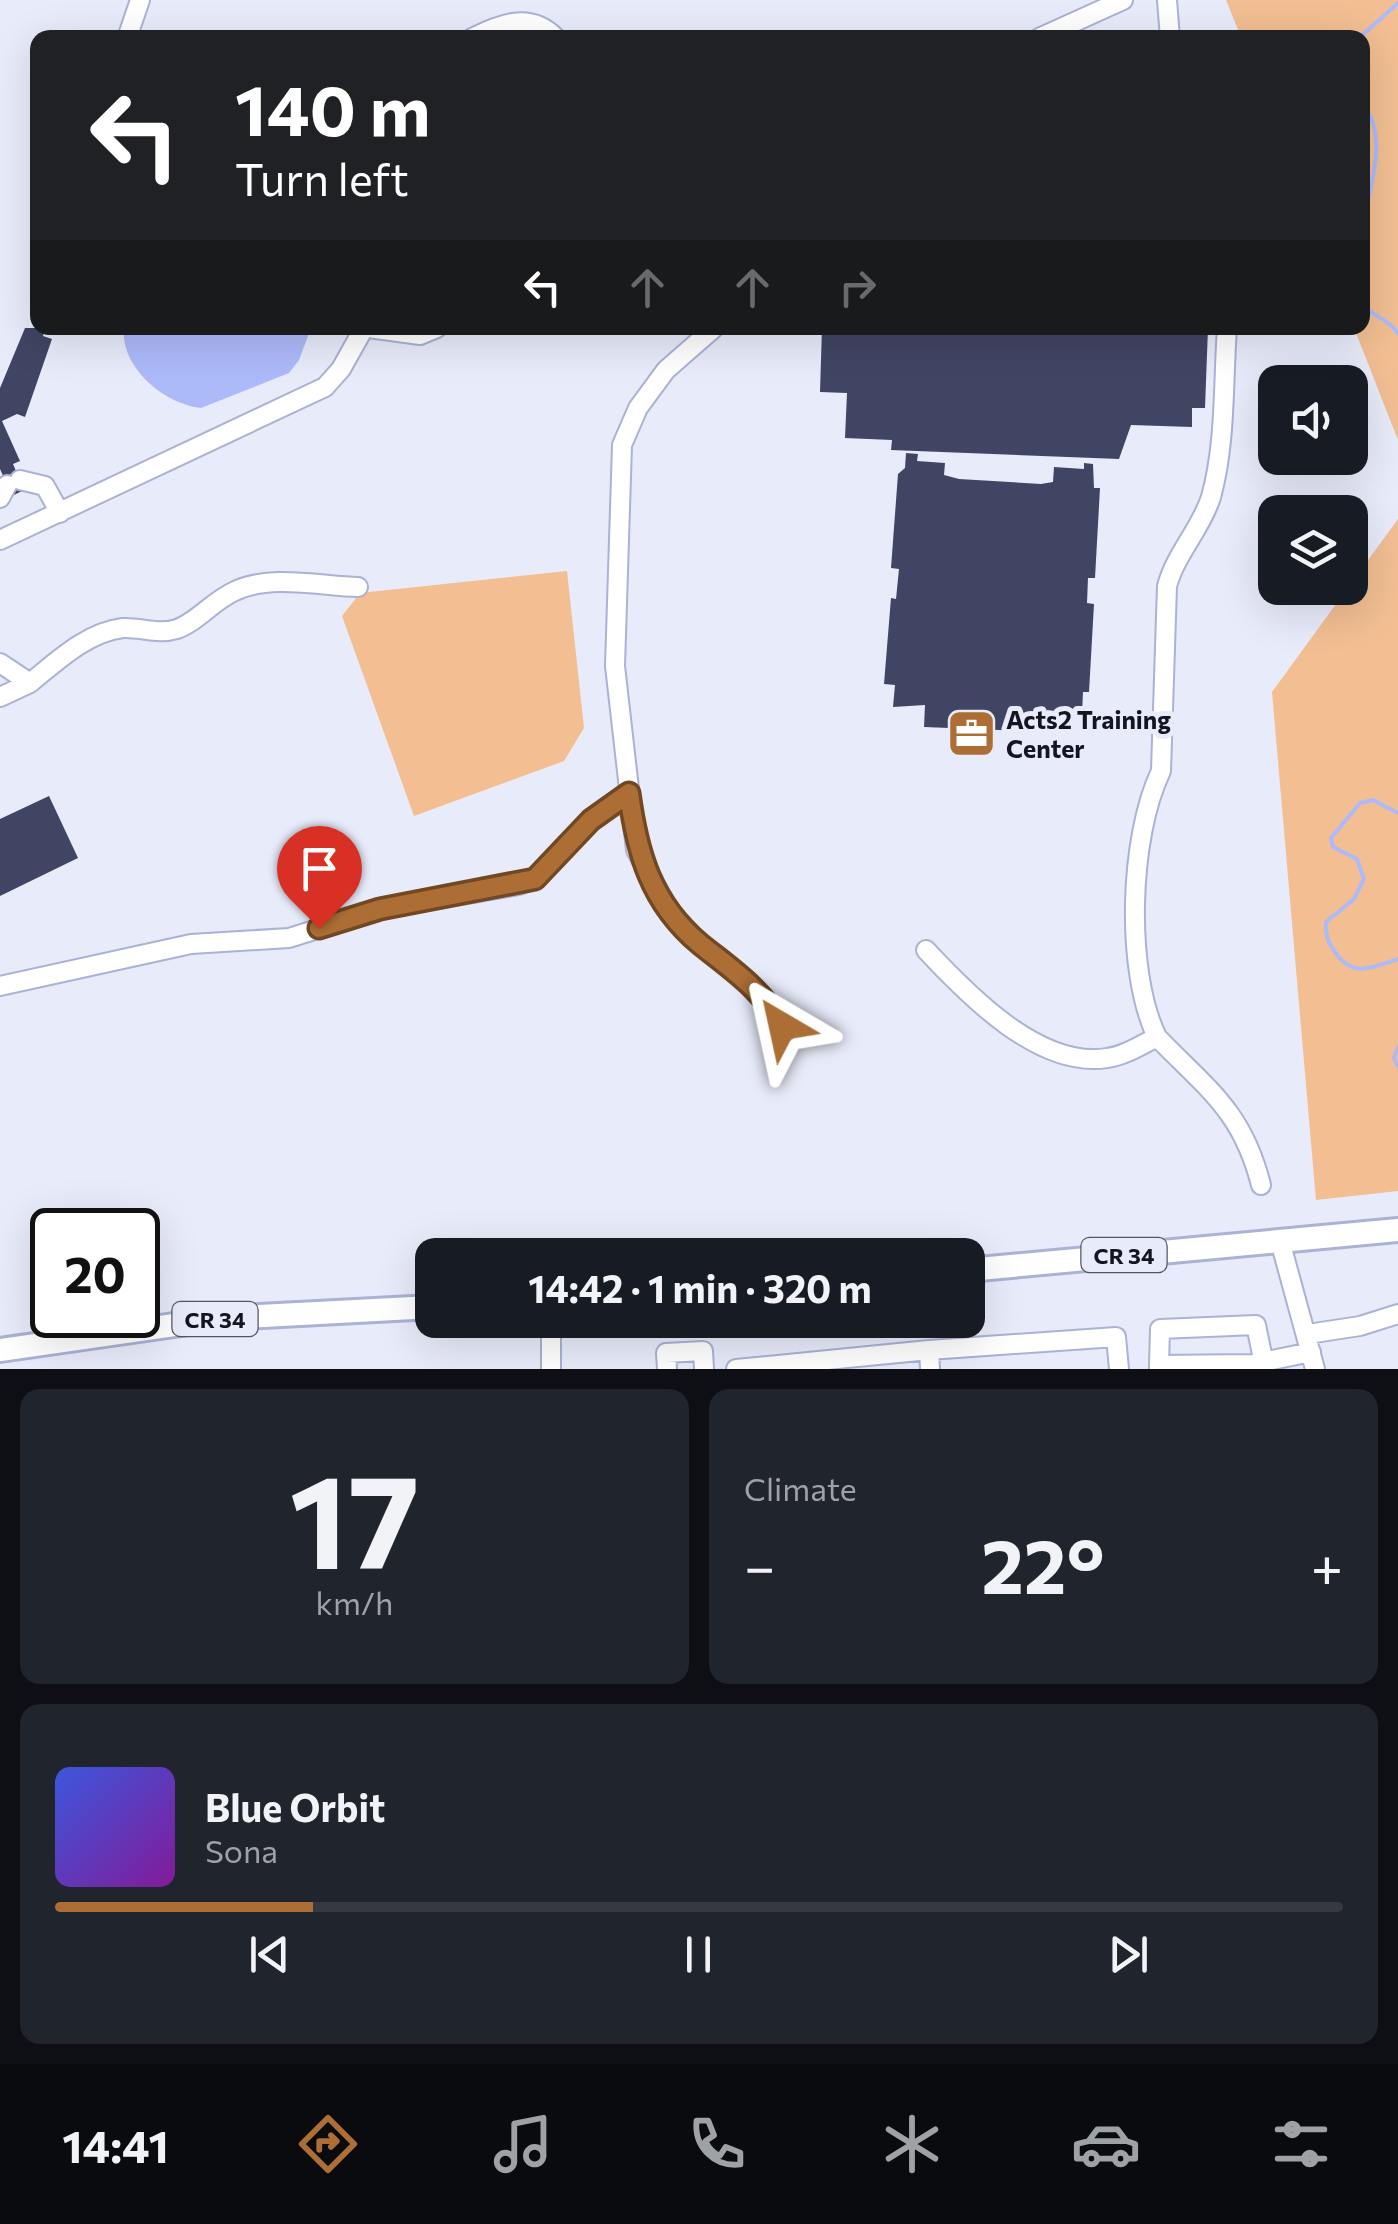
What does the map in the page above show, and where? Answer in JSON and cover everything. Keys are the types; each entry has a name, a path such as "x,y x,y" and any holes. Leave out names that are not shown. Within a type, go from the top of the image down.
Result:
{"main road":[{"name":"CR 34","path":"985,1268 1398,1230"},
{"name":"CR 34","path":"0,1350 223,1318 415,1308"}],"street":[{"path":"130,30 140,0"},
{"path":"1056,30 1123,0"},
{"path":"1166,0 1169,30"},
{"path":"488,30 505,22 525,21 541,30"},
{"path":"0,517 4,538 325,386 363,335"},
{"path":"706,335 666,370 638,408 622,445 615,666 636,850 669,910 698,942 754,987 782,1026"},
{"path":"1225,335 1218,454 1210,499 1175,558 1167,586 1162,771 1148,797 1141,828 1136,966 1143,1008 1157,1038 1228,1106 1248,1143 1261,1185"},
{"path":"9,488 45,486 60,513"},
{"path":"0,697 30,683 74,648 121,628 163,632 180,628 204,608 239,588 273,582 358,587"},
{"path":"0,663 30,683"},
{"path":"0,986 191,944 289,938 380,909 519,885 535,879 591,820 629,793"},
{"path":"926,950 969,996 1013,1030 1058,1050 1106,1059 1157,1038"},
{"path":"1280,1241 1311,1352"},
{"path":"1265,1366 1256,1325 1160,1328 1159,1367 1265,1366 1311,1352 1360,1326 1398,1314"},
{"path":"736,1369 930,1359 1116,1336 1119,1369"},
{"path":"551,1338 551,1369"},
{"path":"667,1369 666,1353 703,1351 704,1369"}],"shaded area":[{"path":"1226,0 1398,0 1398,440 1357,335 1370,335 1370,30 1238,30"},
{"path":"1398,519 1398,1191 1316,1200 1272,692 1335,605 1368,605 1368,560"},
{"path":"567,571 584,728 564,761 414,816 342,616 360,593"}],"water":[{"path":"124,335 308,335 299,360 289,373 201,408 173,399 147,381 129,356"}],"building":[{"path":"25,328 30,328 30,335 52,339 25,417 17,414 2,421 20,461 13,464 24,490 12,496 0,469 0,388"},
{"path":"822,335 1208,335 1205,408 1192,408 1192,427 1131,425 1119,459 891,450 892,440 845,438 847,393 820,392"},
{"path":"906,453 918,454 917,461 945,463 944,475 959,479 1041,484 1053,482 1054,467 1084,469 1084,463 1093,464 1094,488 1100,488 1095,578 1088,578 1087,603 1094,604 1089,692 1083,692 1082,714 1047,710 1046,732 924,727 925,705 893,707 895,685 884,684 891,598 896,599 899,569 891,568 898,474 905,468"},
{"path":"49,796 78,858 0,896 0,819"}],"waterway":[{"path":"1368,30 1398,3"},
{"path":"1370,115 1376,149 1370,193"},
{"path":"1370,311 1398,334"},
{"path":"1398,813 1373,800 1360,803 1331,838 1333,847 1357,859 1364,879 1354,899 1326,922 1330,945 1348,965 1363,969 1398,959"},
{"path":"1398,1047 1394,1058 1398,1067"}],"place":[{"name":"Acts2 Training Center","path":"971,733"}],"route":[{"path":"319,928 380,909 535,879 591,820 629,793 636,850 669,910 698,942 754,987 782,1026"}]}
